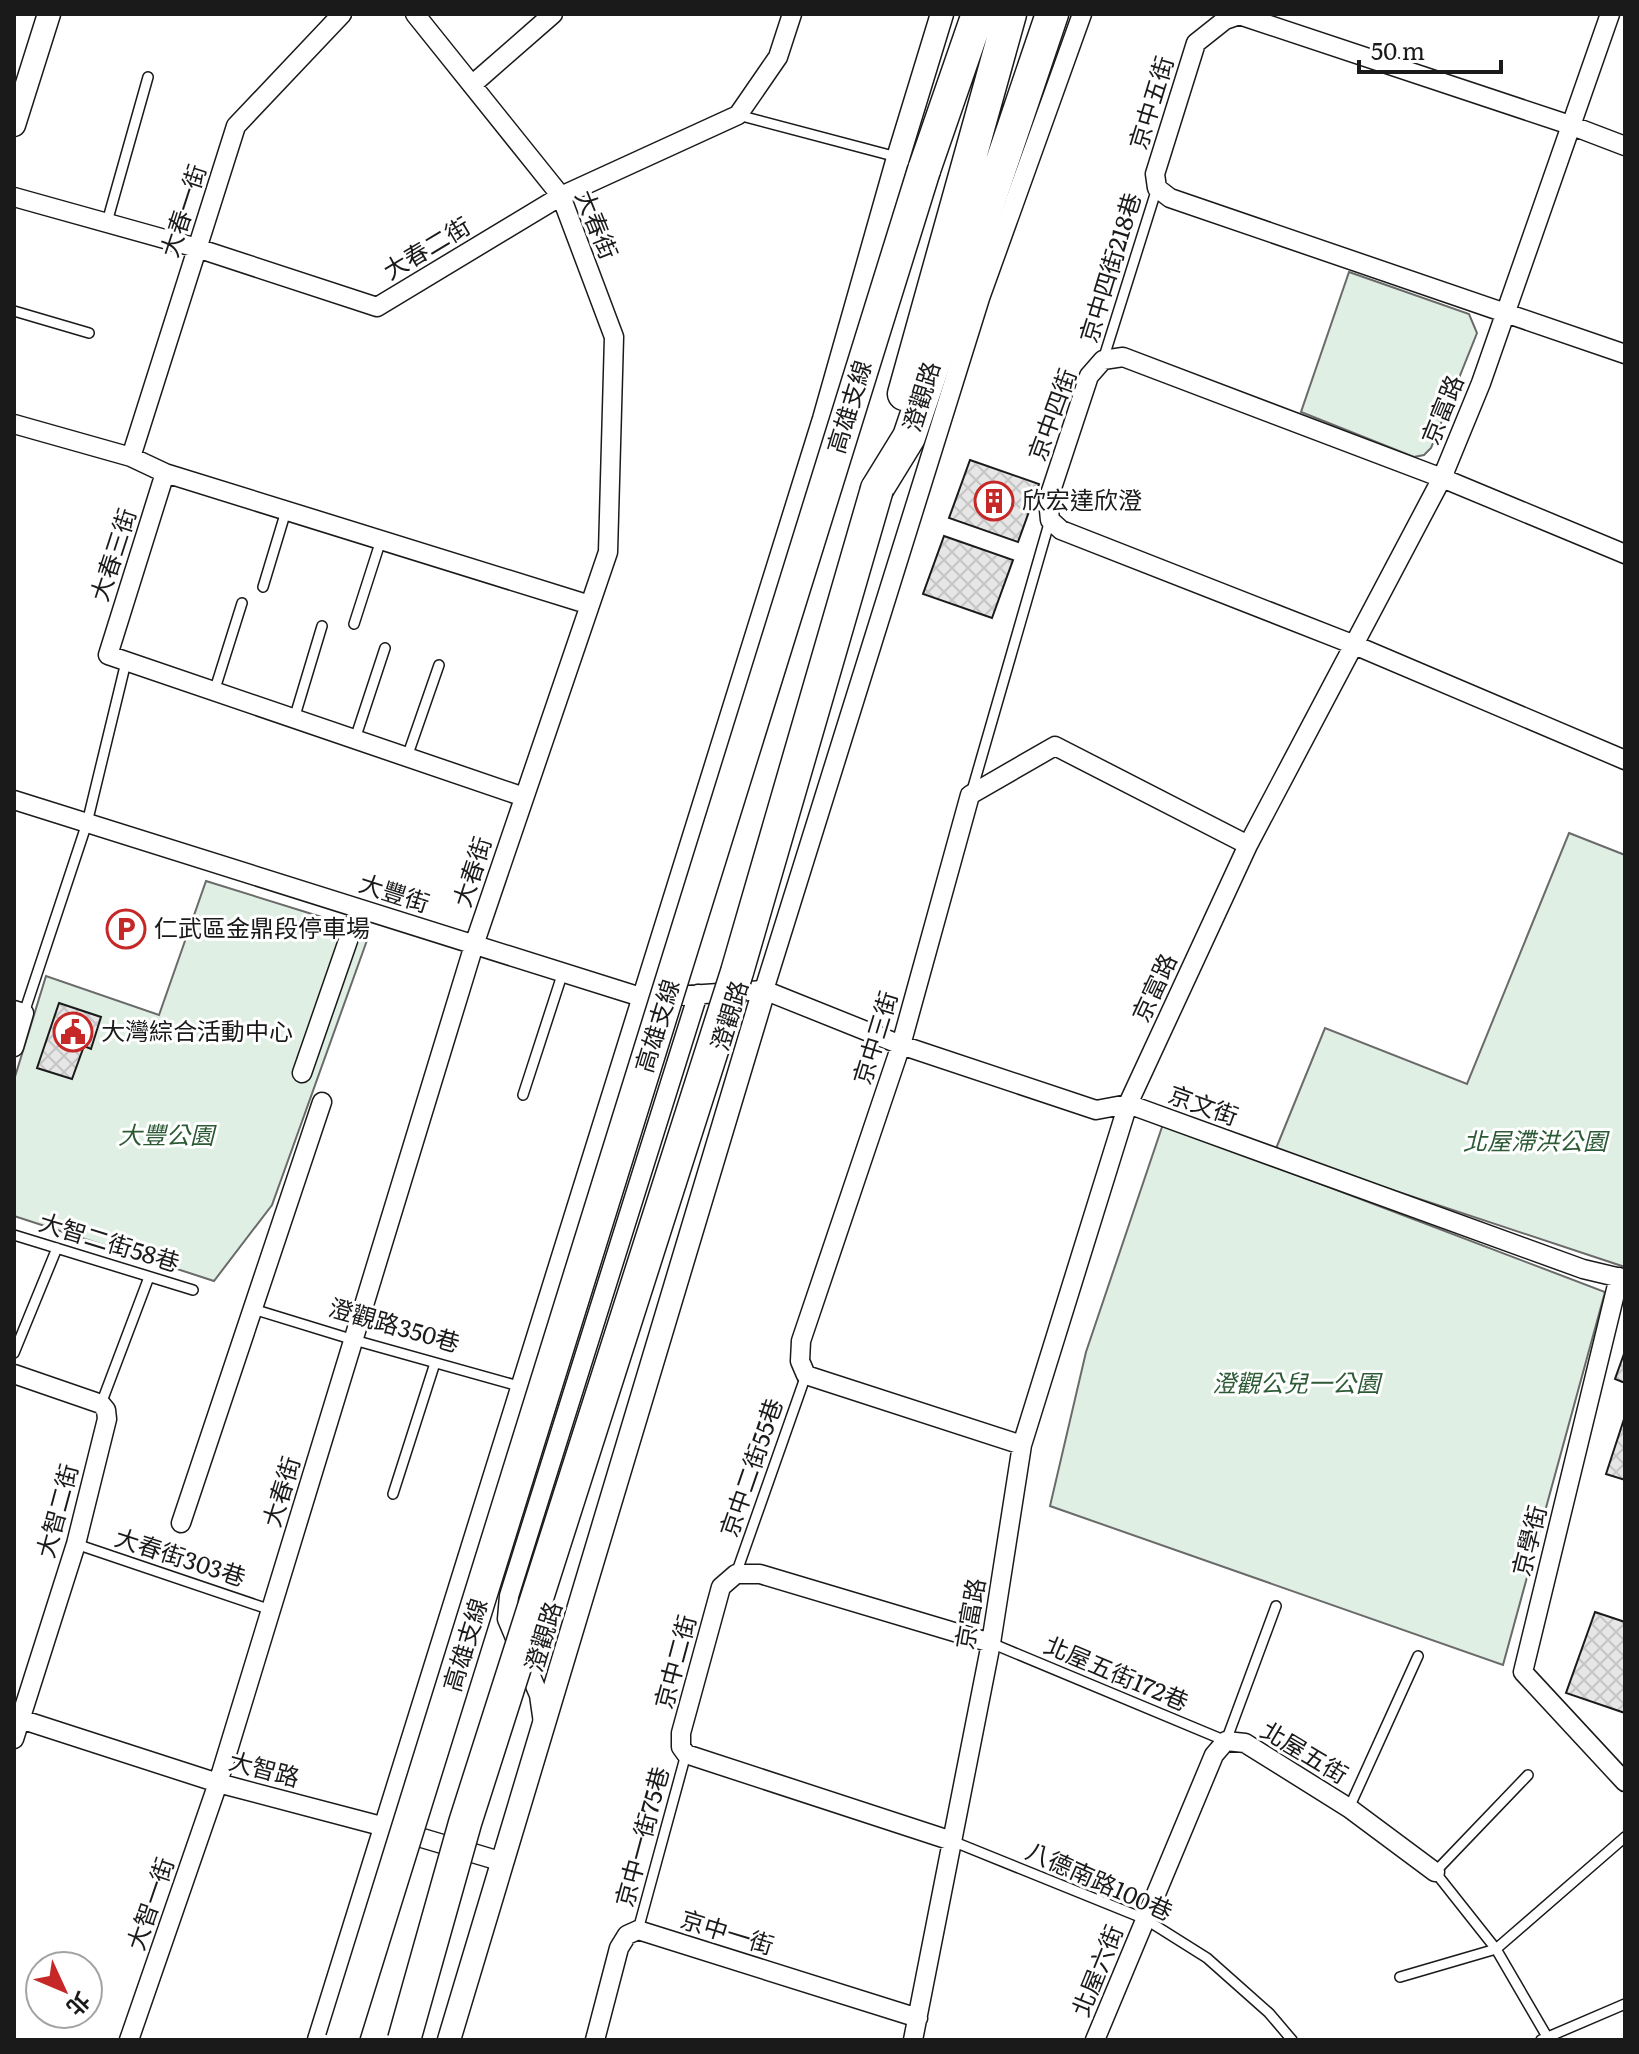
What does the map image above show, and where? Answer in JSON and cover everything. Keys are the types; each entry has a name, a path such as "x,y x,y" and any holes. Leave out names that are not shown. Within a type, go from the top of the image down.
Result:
{"highway":[{"path":"911,164 962,14"},
{"name":"高雄支線","path":"342,2040 911,164 978,14"},
{"name":"高雄支線","path":"404,2040 465,1823 737,972 1010,14"},
{"path":"877,489 909,437 1052,14"}],"street":[{"path":"14,125 49,14"},
{"name":"大春一街","path":"131,457 236,126 342,14"},
{"name":"大春街","path":"218,1783 474,945 608,552 614,337 561,196 415,14"},
{"path":"473,84 553,14"},
{"path":"738,115 778,57 792,14"},
{"path":"319,2040 819,434 911,164 942,14"},
{"name":"澄觀路","path":"449,2040 764,990 980,298 1074,29 1082,14"},
{"name":"京富路","path":"913,2040 991,1643 1022,1445 1128,1104 1248,845 1442,478 1481,383 1610,14"},
{"name":"京中五街","path":"1625,146 1239,15 1225,20 1196,43 1155,174 1157,188 1170,198 1625,354"},
{"name":"大春二街","path":"14,197 197,248 377,307 561,196 738,115"},
{"name":"京中四街","path":"1050,520 1048,500 1089,376 1103,360 1123,357 1442,478 1625,554"},
{"path":"14,424 131,457 165,473 590,605"},
{"name":"大春三街","path":"126,662 108,655 165,473"},
{"path":"1050,520 1061,530 1352,644 1625,760"},
{"path":"126,662 524,797"},
{"path":"970,795 1055,746 1248,845"},
{"name":"京中三街","path":"806,1375 800,1361 801,1341 901,1045 970,795"},
{"name":"大豐街","path":"14,800 644,998 764,990"},
{"path":"302,1073 359,909"},
{"name":"京文街","path":"764,990 901,1045 1096,1110 1128,1104 1569,1264 1622,1278"},
{"path":"544,1726 539,1695 507,1619 509,1596 698,994"},
{"path":"14,1047 19,1012"},
{"path":"181,1523 322,1102"},
{"name":"京學街","path":"1622,1278 1523,1672 1625,1782"},
{"path":"14,1374 101,1404"},
{"path":"806,1375 1022,1445"},
{"name":"大智二街","path":"17,1718 76,1544 107,1419 106,1410 101,1404"},
{"path":"736,1574 760,1574 991,1643"},
{"name":"京中二街","path":"686,1754 681,1747 681,1733 721,1587 736,1574"},
{"path":"14,1739 17,1718"},
{"name":"大智路","path":"17,1718 218,1783 503,1862"},
{"name":"北屋五街","path":"1145,1919 1214,1755 1226,1741 1245,1743 1349,1808 1435,1872"},
{"path":"686,1754 952,1841"},
{"name":"大智一街","path":"129,2040 218,1783"},
{"name":"北屋六街","path":"1095,2040 1145,1919"},
{"path":"595,2040 619,1948 627,1935 638,1930"},
{"name":"京中一街","path":"638,1930 918,2018"}],"lane":[{"path":"107,222 148,77"},
{"path":"738,115 911,164"},
{"name":"京中四街218巷","path":"1103,360 1157,188"},
{"path":"14,311 89,333"},
{"path":"263,587 286,511"},
{"path":"970,795 1050,520"},
{"path":"354,624 381,540"},
{"path":"214,692 242,603"},
{"path":"294,719 322,626"},
{"path":"355,739 385,648"},
{"path":"19,1012 87,823 126,662"},
{"path":"407,757 439,665"},
{"path":"523,1095 563,972"},
{"name":"大智二街58巷","path":"14,1235 193,1290"},
{"path":"14,1353 57,1248"},
{"path":"101,1404 149,1277"},
{"name":"澄觀路350巷","path":"253,1309 522,1387"},
{"path":"393,1494 435,1363"},
{"name":"京中二街55巷","path":"736,1574 806,1375"},
{"name":"大春街303巷","path":"76,1544 271,1610"},
{"path":"1226,1741 1276,1606"},
{"name":"北屋五街172巷","path":"991,1643 1226,1741"},
{"path":"1349,1808 1418,1656"},
{"name":"京中一街75巷","path":"638,1930 686,1754"},
{"path":"1528,1775 1435,1872 1496,1949 1546,2039 1625,2004"},
{"path":"1400,1977 1496,1949 1625,1837"},
{"name":"八德南路100巷","path":"952,1841 1145,1919 1207,1958 1269,2013 1292,2040"}],"green space":[{"path":"1349,272 1469,314 1477,333 1431,448 1424,455 1414,457 1301,412"},
{"name":"北屋滯洪公園","path":"1569,833 1625,855 1625,1267 1275,1151 1325,1028 1467,1084"},
{"name":"大豐公園","path":"206,881 370,932 272,1205 214,1281 14,1216 14,1080 46,976 159,1015"},
{"name":"澄觀公兒一公園","path":"1163,1124 1605,1292 1503,1665 1050,1506 1086,1352"}],"building":[{"name":"欣宏達欣澄","path":"970,460 1039,484 1018,542 949,518"},
{"name":"欣宏達欣澄","path":"944,536 1013,560 992,618 923,594"},
{"name":"大灣綜合活動中心","path":"59,1003 101,1017 91,1049 84,1046 72,1079 37,1068"},
{"path":"1625,1351 1625,1383 1615,1379"},
{"path":"1625,1416 1625,1480 1606,1474"},
{"path":"1595,1612 1625,1622 1625,1713 1566,1693"}],"place":[{"name":"欣宏達欣澄","path":"994,501"},
{"name":"仁武區金鼎段停車場","path":"126,929"},
{"name":"大灣綜合活動中心","path":"73,1032"}]}
